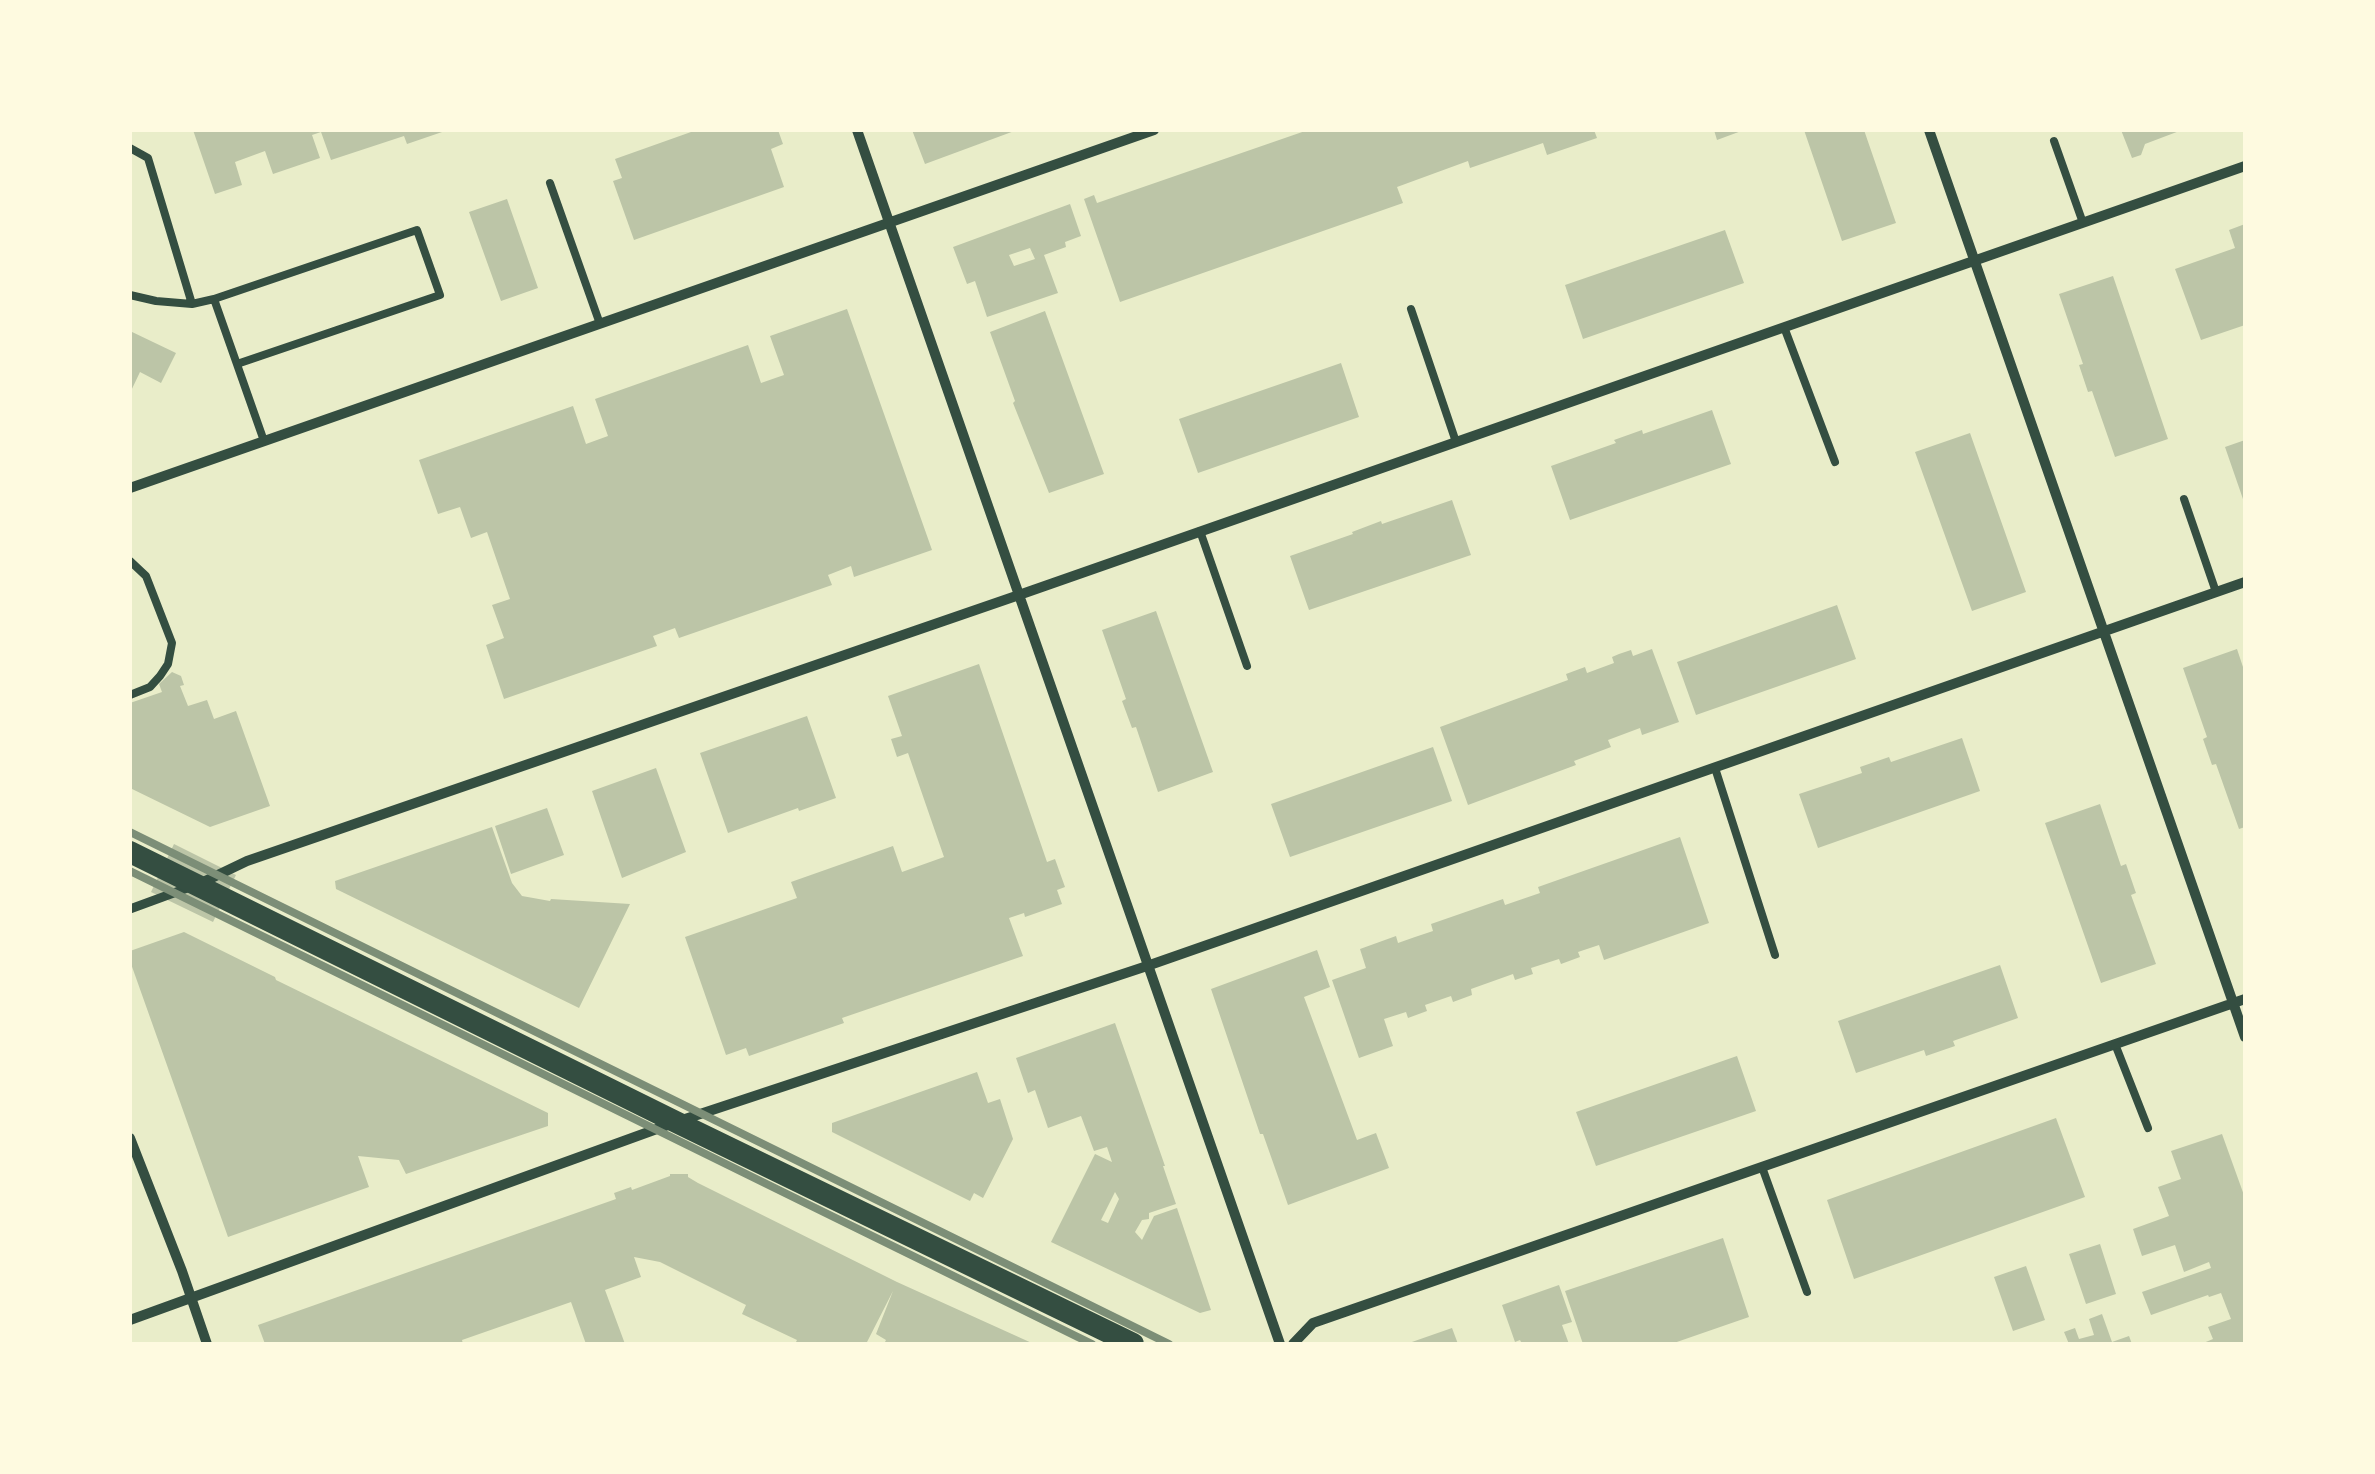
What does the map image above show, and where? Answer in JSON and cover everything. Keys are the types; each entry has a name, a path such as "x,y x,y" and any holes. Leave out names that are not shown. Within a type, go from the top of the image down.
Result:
{"main road":[{"path":"130,852 1133,1344"}],"street":[{"path":"857,130 1280,1344"},
{"path":"130,488 1154,130"},
{"path":"1929,130 2103,632 2239,1001 2245,1037"},
{"path":"130,909 278,850 2245,166"},
{"path":"130,1320 676,1122 1147,966 2245,582"},
{"path":"1293,1344 1313,1323 2239,1001"},
{"path":"130,1138 207,1344"}],"lane":[{"path":"2054,141 2082,223"},
{"path":"130,148 148,158 192,304"},
{"path":"550,183 600,324"},
{"path":"130,294 192,304 417,230 440,295 237,364"},
{"path":"214,299 264,440"},
{"path":"1411,309 1456,442"},
{"path":"1784,327 1835,462"},
{"path":"2184,499 2216,592"},
{"path":"1200,531 1247,666"},
{"path":"130,561 146,576 172,644 168,664 160,676 150,687 130,695"},
{"path":"1714,768 1776,954"},
{"path":"2115,1044 2148,1128"},
{"path":"1762,1167 1807,1292"}],"building":[{"path":"193,130 445,131 407,144 404,136 331,160 321,132 312,135 320,158 273,174 265,151 235,162 242,185 215,194"},
{"path":"691,130 778,130 783,144 771,149 784,187 634,240 613,181 622,178 615,159"},
{"path":"912,130 1017,130 925,164"},
{"path":"1308,130 1594,130 1597,138 1547,155 1543,143 1470,168 1468,161 1397,187 1403,203 1120,302 1084,199 1094,195 1097,203"},
{"path":"1714,130 1744,130 1717,140"},
{"path":"1804,130 1864,130 1896,223 1842,241"},
{"path":"2121,130 2182,130 2145,144 2141,155 2132,158"},
{"path":"507,199 538,288 501,301 469,212"},
{"path":"1070,204 1081,236 1044,255 1058,293 987,317 975,281 967,284 953,247","holes":["1030,248 1035,259 1014,266 1009,255"]},
{"path":"2245,224 2245,325 2201,340 2175,269 2235,248 2229,230"},
{"path":"1725,230 1744,283 1583,339 1565,285"},
{"path":"2113,276 2168,439 2115,457 2092,391 2088,392 2079,365 2083,364 2059,294"},
{"path":"847,309 932,550 854,577 851,566 828,575 832,585 679,638 675,628 653,636 657,646 504,699 486,645 504,638 492,605 510,599 487,532 471,538 460,507 438,514 419,460 573,406 586,444 608,436 595,399 748,345 761,383 784,375 770,336"},
{"path":"1045,311 1104,474 1049,493 990,332"},
{"path":"130,331 176,353 161,383 140,372 130,393"},
{"path":"1341,363 1359,417 1198,473 1179,419"},
{"path":"1712,410 1731,464 1570,520 1551,466 1642,430 1643,434"},
{"path":"1970,433 2026,592 1972,611 1915,452"},
{"path":"2245,440 2245,502 2244,502 2225,447"},
{"path":"1452,500 1471,555 1309,610 1290,556 1381,521 1382,524"},
{"path":"1837,605 1856,659 1696,715 1677,662"},
{"path":"1156,611 1213,772 1158,792 1136,727 1132,728 1122,701 1126,699 1102,630"},
{"path":"1652,649 1679,722 1642,735 1640,728 1608,740 1611,747 1574,761 1576,765 1468,805 1440,727 1568,680 1566,674 1585,667 1587,673 1614,663 1612,657 1619,654 1631,650 1633,656"},
{"path":"2237,649 2245,673 2245,827 2239,829 2216,764 2212,765 2203,739 2207,737 2183,668"},
{"path":"979,664 1047,862 1055,859 1065,887 1057,890 1062,904 1025,917 1024,913 1009,918 1023,956 842,1018 844,1023 749,1056 746,1048 726,1055 685,937 797,898 791,882 893,846 902,872 944,857 908,753 897,757 891,739 902,736 888,696"},
{"path":"172,672 181,676 184,685 180,686 188,706 207,700 214,719 236,711 270,806 210,827 130,788 130,703 162,692 159,684"},
{"path":"807,716 836,798 728,833 700,753"},
{"path":"1962,738 1980,791 1818,848 1799,794 1862,773 1860,767 1889,757 1891,762"},
{"path":"1433,747 1452,801 1290,857 1271,804"},
{"path":"656,768 686,852 622,878 592,791"},
{"path":"2100,804 2121,866 2126,864 2136,893 2131,895 2156,964 2101,983 2045,823"},
{"path":"547,808 564,855 511,874 495,826"},
{"path":"492,827 512,883 522,896 630,904 579,1008 336,889 335,881"},
{"path":"1680,837 1709,923 1604,960 1599,945 1578,952 1580,957 1561,964 1559,959 1531,968 1533,974 1515,980 1513,974 1471,989 1472,995 1453,1002 1451,996 1425,1005 1427,1011 1408,1018 1406,1012 1384,1019 1393,1046 1359,1058 1332,980 1366,968 1360,949 1396,936 1398,943 1433,931 1431,924 1503,899 1505,905 1540,893 1538,887"},
{"path":"174,844 236,875 213,922 151,892"},
{"path":"184,932 548,1113 548,1126 406,1174 399,1160 358,1156 369,1187 228,1237 130,961 130,951"},
{"path":"1317,950 1330,987 1304,997 1357,1140 1376,1133 1389,1168 1288,1205 1211,989"},
{"path":"2000,965 2018,1018 1953,1041 1955,1046 1926,1056 1924,1050 1856,1073 1838,1021"},
{"path":"1115,1023 1176,1204 1149,1213 1149,1219 1142,1220 1135,1232 1142,1240 1154,1216 1177,1208 1211,1310 1200,1313 1051,1242 1095,1154 1112,1162 1107,1147 1094,1151 1081,1116 1048,1128 1035,1090 1028,1093 1016,1058","holes":["1115,1192 1119,1199 1108,1223 1101,1220"]},
{"path":"1737,1056 1756,1111 1596,1166 1576,1112"},
{"path":"977,1072 988,1103 1000,1099 1013,1139 983,1198 974,1193 970,1201 832,1132 832,1123"},
{"path":"2056,1118 2085,1197 1854,1279 1827,1200"},
{"path":"2222,1134 2245,1198 2245,1344 2201,1344 2213,1339 2208,1327 2231,1319 2221,1293 2151,1315 2142,1292 2211,1268 2209,1262 2184,1272 2175,1245 2142,1256 2133,1229 2169,1216 2158,1187 2181,1179 2171,1151"},
{"path":"670,1174 688,1174 698,1183 897,1282 1034,1344 884,1344 886,1340 876,1334 893,1291 866,1344 795,1344 797,1340 742,1314 746,1305 660,1262 634,1257 641,1277 605,1290 625,1344 586,1344 571,1302 462,1340 463,1344 265,1344 258,1325 616,1199 614,1193"},
{"path":"1723,1238 1749,1317 1671,1344 1583,1344 1565,1291"},
{"path":"2100,1244 2116,1294 2086,1304 2069,1254"},
{"path":"2026,1266 2045,1320 2013,1331 1994,1277"},
{"path":"1559,1285 1572,1322 1562,1325 1569,1344 1515,1342 1502,1305"},
{"path":"2102,1314 2112,1342 2129,1336 2132,1344 2069,1344 2064,1332 2075,1328 2079,1339 2094,1335 2089,1319"},
{"path":"1452,1328 1458,1344 1409,1344 1409,1343"}],"railway":[{"path":"130,832 1169,1344"},
{"path":"130,871 1092,1344"}]}
